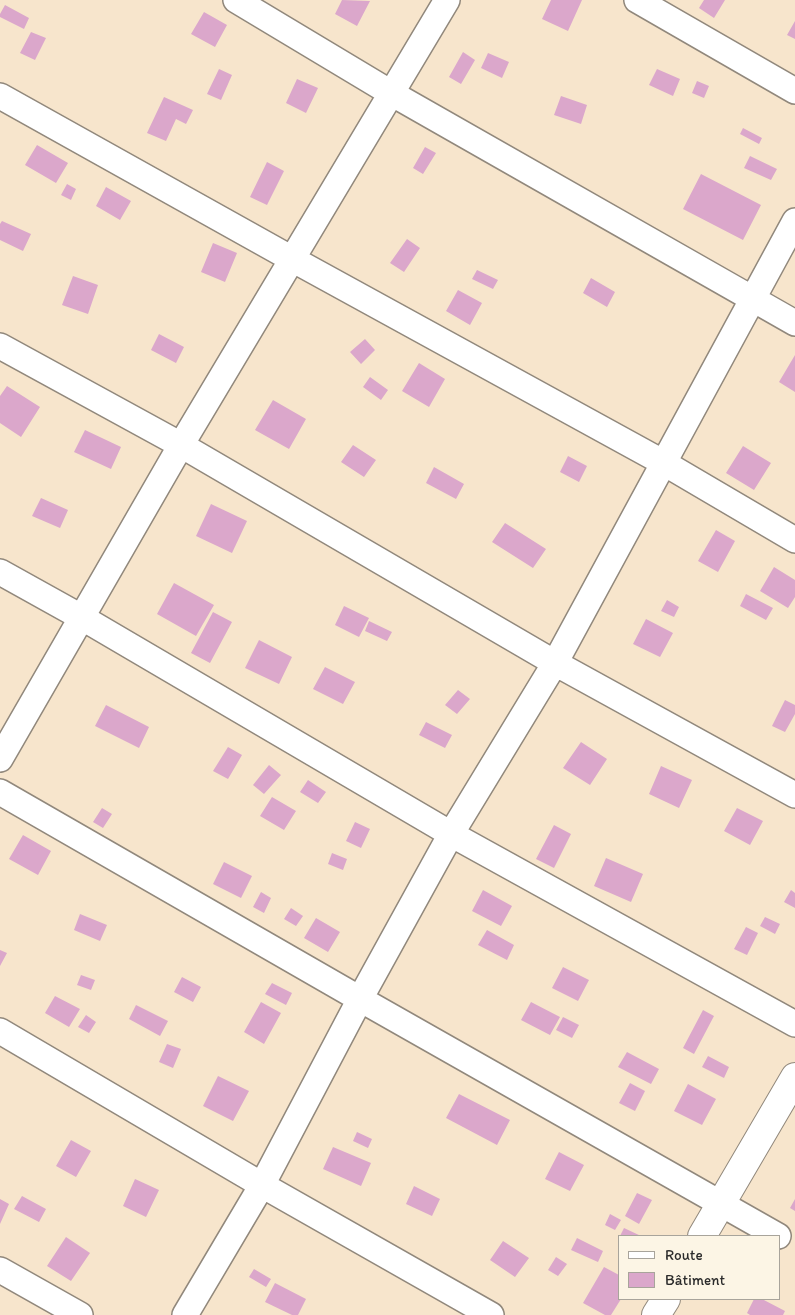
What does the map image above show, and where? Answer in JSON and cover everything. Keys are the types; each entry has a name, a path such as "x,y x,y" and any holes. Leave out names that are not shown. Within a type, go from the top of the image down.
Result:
{"street":[{"path":"236,0 391,93 795,323"},
{"path":"0,759 181,445 447,0"},
{"path":"637,0 795,91"},
{"path":"0,96 664,463 795,540"},
{"path":"185,1315 262,1185 451,834 555,662 795,222"},
{"path":"0,346 181,445 555,662 795,795"},
{"path":"0,572 82,617 451,834 795,1024"},
{"path":"0,792 360,1000 774,1235"},
{"path":"0,1031 262,1185 491,1315"},
{"path":"703,1235 795,1077"},
{"path":"780,1238 795,1246"},
{"path":"0,1270 80,1315"},
{"path":"656,1315 665,1300"}],"building":[{"path":"342,0 370,1 357,26 335,14"},
{"path":"551,0 582,0 568,31 542,19"},
{"path":"704,0 725,0 714,18 699,8"},
{"path":"5,5 29,18 24,29 0,17"},
{"path":"204,12 227,25 215,47 191,34"},
{"path":"795,21 795,39 787,35"},
{"path":"31,32 46,38 35,60 20,53"},
{"path":"463,52 475,60 461,84 449,77"},
{"path":"488,53 509,62 502,78 481,68"},
{"path":"219,69 232,75 221,100 207,94"},
{"path":"657,69 680,79 673,96 649,85"},
{"path":"297,79 318,88 306,113 286,103"},
{"path":"697,81 709,86 704,98 692,93"},
{"path":"561,96 587,105 581,124 554,115"},
{"path":"164,97 193,110 186,124 176,119 166,141 147,133"},
{"path":"743,128 762,138 759,144 740,134"},
{"path":"37,145 68,163 56,183 25,165"},
{"path":"425,147 436,153 423,174 413,168"},
{"path":"750,156 777,169 771,180 744,168"},
{"path":"267,162 284,171 267,205 250,197"},
{"path":"701,174 761,205 743,240 683,209"},
{"path":"67,184 76,189 71,200 61,195"},
{"path":"106,187 131,201 120,220 96,206"},
{"path":"2,221 31,234 23,251 0,240 0,224"},
{"path":"407,239 420,248 404,272 390,263"},
{"path":"213,243 237,253 225,282 201,272"},
{"path":"477,270 498,280 493,289 472,279"},
{"path":"73,276 98,285 88,314 62,305"},
{"path":"591,278 615,292 607,307 583,293"},
{"path":"458,290 482,303 470,325 446,311"},
{"path":"159,334 184,347 176,363 151,350"},
{"path":"365,339 375,350 361,364 350,352"},
{"path":"795,355 795,392 779,382"},
{"path":"419,363 445,379 429,407 402,391"},
{"path":"370,377 388,390 381,400 363,387"},
{"path":"7,386 40,407 21,437 0,423 0,396"},
{"path":"273,400 306,419 289,449 255,430"},
{"path":"85,430 121,447 111,469 74,452"},
{"path":"353,445 376,460 364,477 341,462"},
{"path":"743,446 771,463 754,490 726,473"},
{"path":"568,456 587,466 579,482 560,472"},
{"path":"434,467 464,484 456,499 426,483"},
{"path":"41,498 68,510 60,528 32,516"},
{"path":"211,504 247,521 232,553 196,536"},
{"path":"505,523 546,549 533,568 492,542"},
{"path":"716,530 735,541 718,572 698,561"},
{"path":"774,567 795,580 795,597 788,608 760,591"},
{"path":"174,583 214,605 196,636 157,614"},
{"path":"746,594 773,608 766,620 740,606"},
{"path":"667,600 679,607 674,617 661,611"},
{"path":"344,606 369,618 359,637 335,625"},
{"path":"213,612 232,622 210,663 191,653"},
{"path":"646,619 673,633 660,657 633,644"},
{"path":"369,621 392,632 387,641 365,631"},
{"path":"259,640 292,657 279,684 245,668"},
{"path":"325,667 355,682 343,704 313,689"},
{"path":"458,690 470,699 457,714 445,705"},
{"path":"785,700 795,705 795,714 785,732 772,726"},
{"path":"106,705 149,727 139,748 95,726"},
{"path":"426,722 452,735 445,748 419,735"},
{"path":"581,742 607,759 590,785 563,768"},
{"path":"228,747 242,755 228,779 213,771"},
{"path":"269,765 281,775 264,794 253,785"},
{"path":"661,766 692,780 679,808 649,794"},
{"path":"308,780 326,792 318,803 300,792"},
{"path":"272,797 296,811 284,830 260,816"},
{"path":"102,808 112,814 103,828 93,822"},
{"path":"737,808 763,821 750,845 724,831"},
{"path":"355,822 370,829 361,848 346,841"},
{"path":"554,825 571,834 554,868 536,859"},
{"path":"23,835 51,851 38,875 9,859"},
{"path":"332,853 347,859 343,870 328,864"},
{"path":"606,858 643,874 631,902 594,886"},
{"path":"224,862 252,876 241,898 213,884"},
{"path":"483,890 512,906 501,926 472,911"},
{"path":"791,890 795,893 795,908 784,902"},
{"path":"261,892 271,898 264,913 253,907"},
{"path":"291,908 303,916 296,926 284,919"},
{"path":"80,914 107,925 100,941 74,930"},
{"path":"765,917 780,924 775,934 760,926"},
{"path":"316,918 340,932 328,952 304,938"},
{"path":"746,927 758,933 747,955 734,949"},
{"path":"487,930 514,945 507,960 478,945"},
{"path":"0,950 7,953 0,966"},
{"path":"563,967 589,980 578,1001 552,988"},
{"path":"81,975 95,980 91,990 77,985"},
{"path":"182,977 201,987 193,1002 174,992"},
{"path":"272,983 292,993 286,1005 265,994"},
{"path":"55,996 80,1009 69,1027 45,1013"},
{"path":"261,1002 281,1013 264,1044 244,1032"},
{"path":"531,1002 560,1017 550,1035 521,1020"},
{"path":"136,1005 168,1021 160,1036 129,1019"},
{"path":"703,1010 714,1016 694,1054 683,1048"},
{"path":"86,1015 96,1022 89,1033 78,1027"},
{"path":"563,1017 579,1025 572,1038 556,1030"},
{"path":"167,1044 181,1049 173,1068 159,1062"},
{"path":"627,1052 659,1069 651,1084 618,1067"},
{"path":"708,1056 729,1067 724,1078 702,1067"},
{"path":"218,1076 249,1091 233,1121 203,1106"},
{"path":"630,1083 645,1091 635,1111 619,1103"},
{"path":"688,1084 716,1099 702,1125 674,1111"},
{"path":"459,1094 510,1120 497,1145 446,1118"},
{"path":"357,1132 372,1139 368,1148 353,1141"},
{"path":"71,1140 91,1151 76,1177 56,1166"},
{"path":"333,1147 371,1163 361,1186 323,1169"},
{"path":"559,1152 584,1165 570,1191 545,1179"},
{"path":"135,1179 159,1190 146,1217 123,1206"},
{"path":"414,1186 440,1199 432,1216 406,1204"},
{"path":"637,1193 652,1200 639,1224 625,1216"},
{"path":"22,1196 46,1209 39,1222 14,1209"},
{"path":"0,1199 9,1204 0,1224"},
{"path":"795,1199 795,1211 790,1208"},
{"path":"610,1214 621,1220 615,1230 605,1225"},
{"path":"624,1228 639,1235 620,1235"},
{"path":"66,1237 90,1253 71,1281 47,1266"},
{"path":"577,1238 603,1251 598,1262 571,1250"},
{"path":"503,1241 529,1258 515,1277 490,1260"},
{"path":"556,1257 567,1264 558,1276 548,1270"},
{"path":"604,1267 618,1274 618,1300 620,1300 611,1315 605,1315 583,1303"},
{"path":"254,1269 271,1279 266,1287 249,1277"},
{"path":"275,1283 306,1299 298,1315 292,1315 265,1302"},
{"path":"754,1300 764,1300 785,1311 783,1315 750,1315 747,1313"}]}
